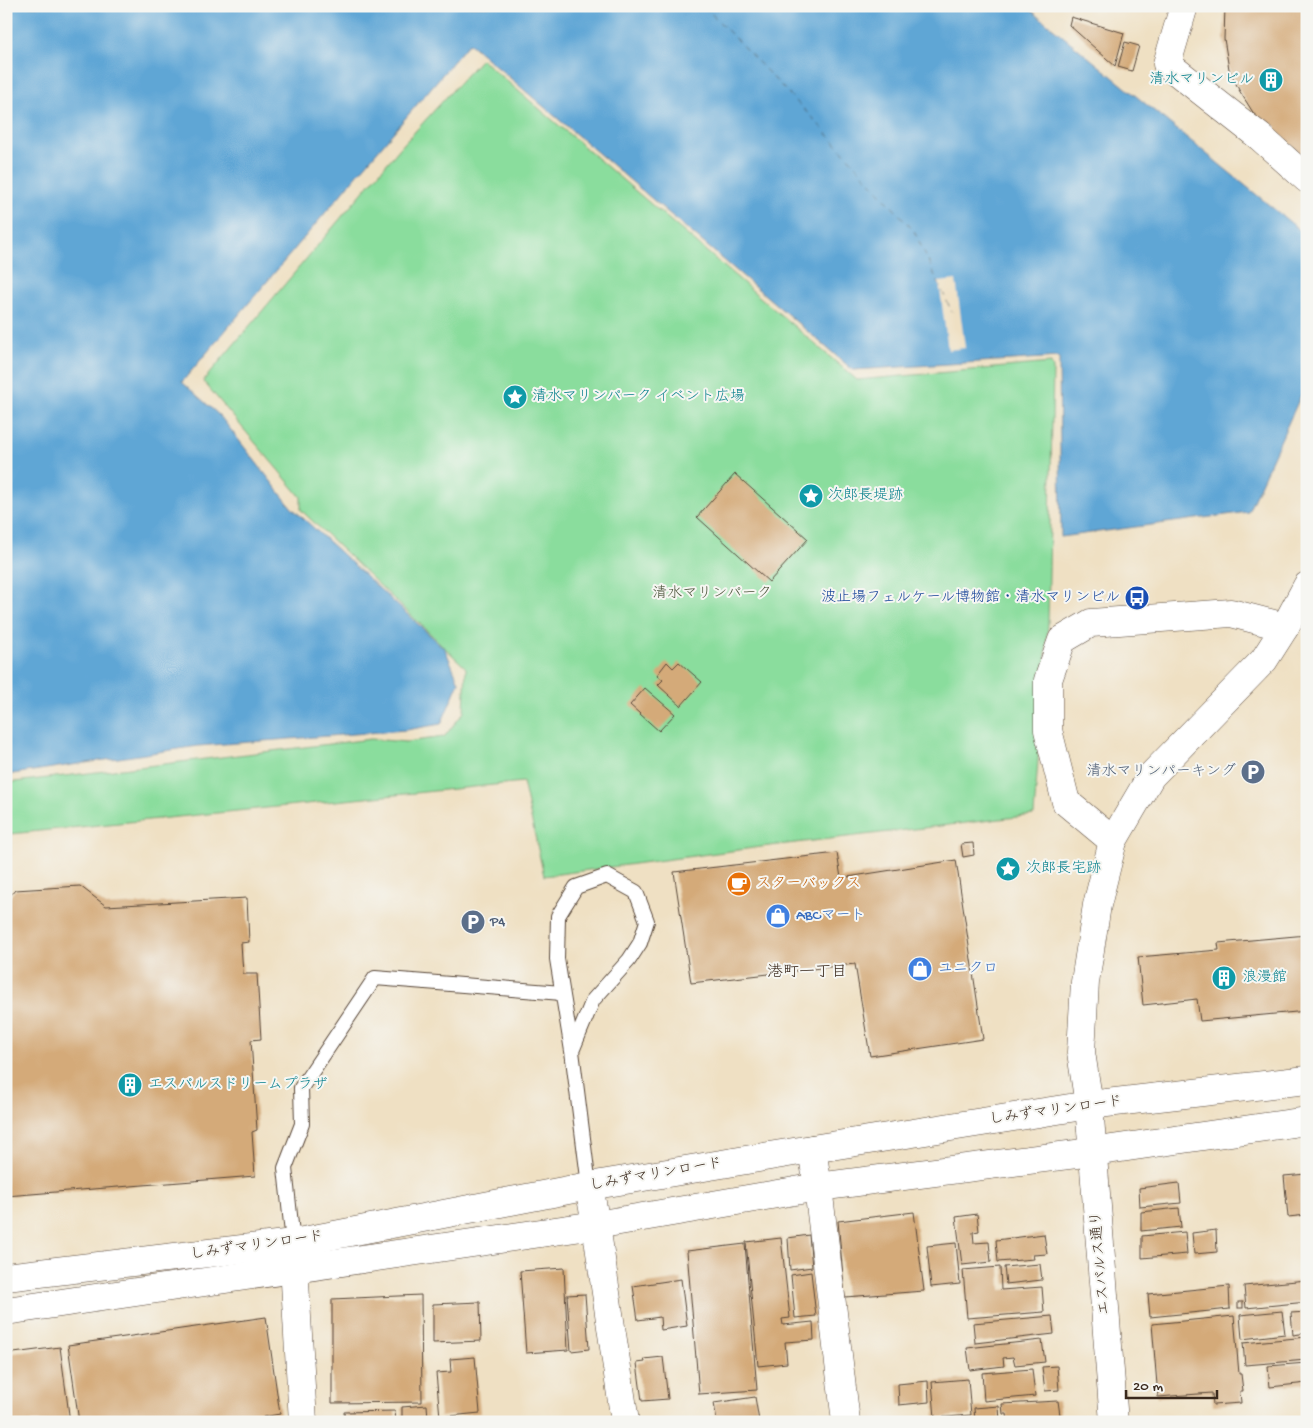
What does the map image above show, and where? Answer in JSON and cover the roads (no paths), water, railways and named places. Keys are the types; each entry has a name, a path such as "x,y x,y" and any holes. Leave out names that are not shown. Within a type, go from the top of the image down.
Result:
{"main road":[{"path":"1184,6 1167,64 1260,137 1307,179"},
{"name":"エスパルス通り","path":"1114,1422 1089,1105 1081,1052 1085,982 1097,905 1113,842 1151,776 1264,660 1285,627 1307,586"},
{"path":"1113,842 1066,802 1048,730 1048,680 1062,640 1091,623 1232,612 1285,627"},
{"name":"しみずマリンロード","path":"294,1256 589,1186 1089,1105 1307,1080"},
{"name":"しみずマリンロード","path":"6,1277 294,1256 596,1225 818,1187 1092,1152 1307,1121"},
{"path":"812,1149 846,1422"},
{"path":"589,1186 625,1422"},
{"path":"6,1311 294,1256 303,1422"}],"lane":[{"path":"572,1051 593,1000 628,960 640,943 646,921 636,892 607,876 576,887 558,916 557,959 572,1051 589,1186"},
{"path":"294,1256 285,1168 302,1124 301,1088 375,978 562,993"}],"water":[{"path":"6,6 1026,6 1307,236 1307,382 1248,512 1061,537 1059,357 853,370 469,43 182,382 220,416 291,507 445,649 459,682 441,724 406,730 198,746 6,775"}],"place":[{"name":"清水マリンビル","path":"1271,80"},
{"name":"清水マリンパーク イベント広場","path":"515,397"},
{"name":"次郎長堤跡","path":"811,496"},
{"name":"波止場フェルケール博物館・清水マリンビル","path":"1137,598"},
{"name":"清水マリンパーキング","path":"1253,772"},
{"name":"次郎長宅跡","path":"1008,869"},
{"name":"スターバックス","path":"739,884"},
{"name":"ABCマート","path":"778,916"},
{"name":"P4","path":"473,922"},
{"name":"ユニクロ","path":"920,969"},
{"name":"浪漫館","path":"1224,978"},
{"name":"エスパルスドリームプラザ","path":"130,1085"}],"district":[{"name":"港町一丁目","path":"807,973"}],"park label":[{"name":"清水マリンパーク","path":"712,594"}]}
